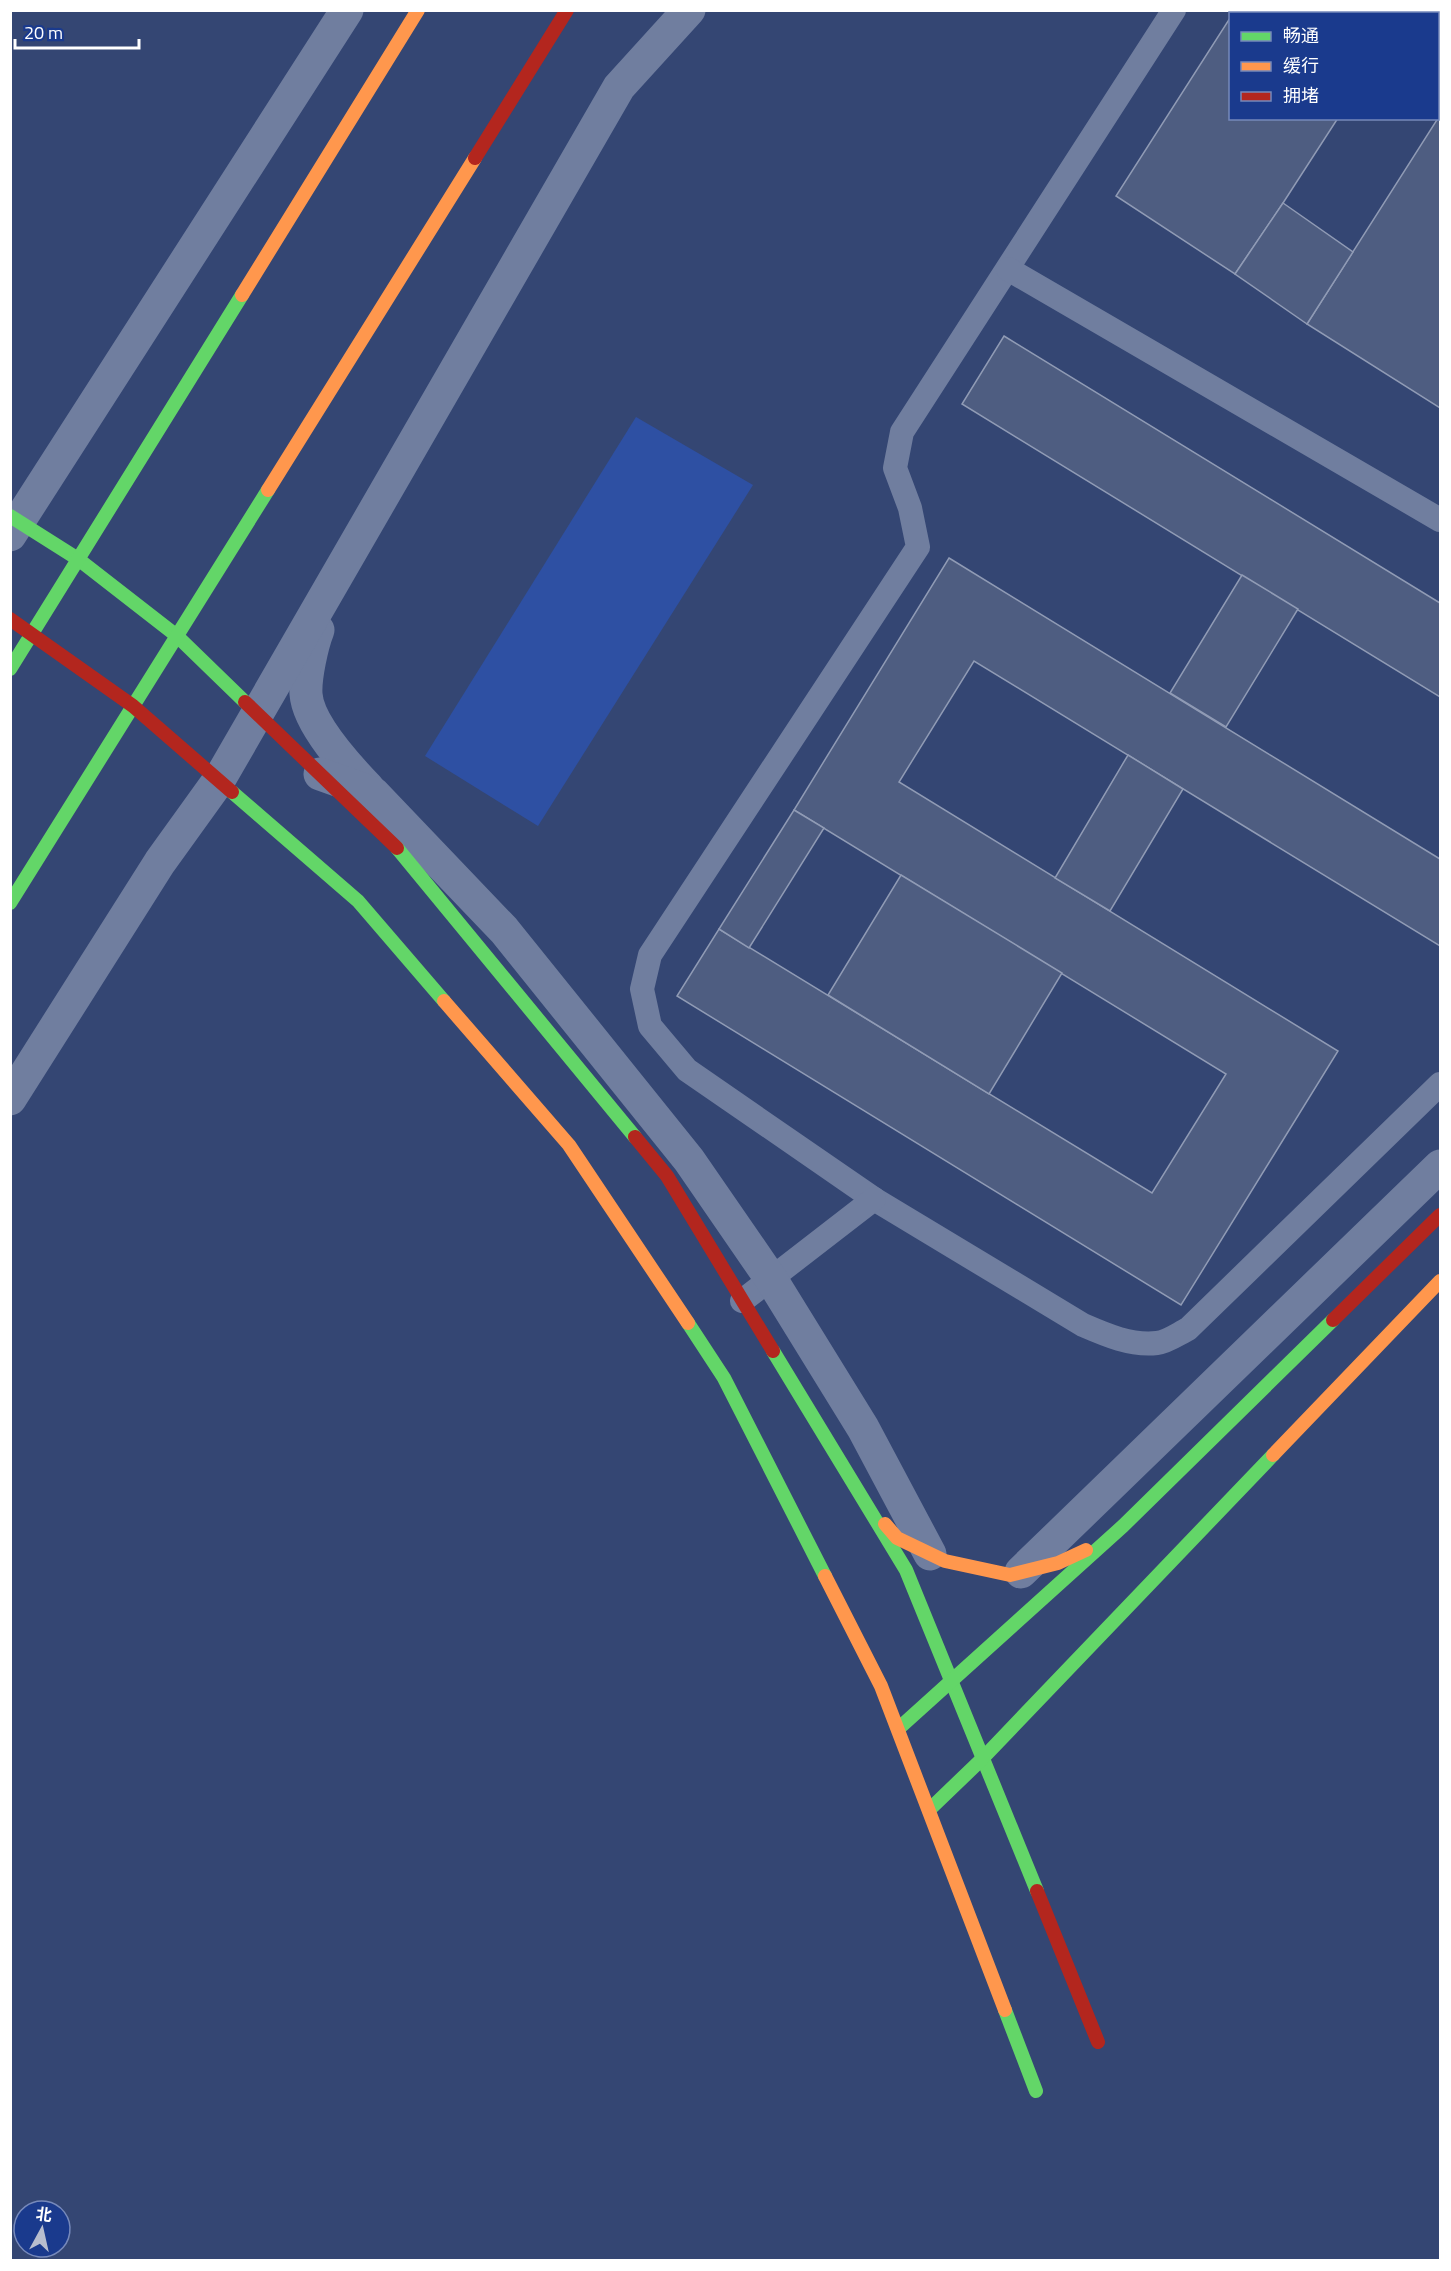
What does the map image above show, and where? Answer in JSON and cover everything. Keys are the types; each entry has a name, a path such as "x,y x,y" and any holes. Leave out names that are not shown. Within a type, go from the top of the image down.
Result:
{"street":[{"path":"347,10 14,524 78,559 177,636 400,851 667,1176 906,1570 1098,2042"},
{"path":"10,669 418,10"},
{"path":"10,903 567,10"},
{"path":"10,1099 160,862 219,780 619,87 689,10"},
{"path":"332,586 313,644 306,695 315,720 338,758 512,940 689,1160 771,1279 863,1428 930,1554"},
{"path":"10,619 33,633 133,706 358,901 569,1145 724,1378 881,1686 1036,2091"},
{"path":"320,774 373,794"},
{"path":"1021,1572 1440,1166"},
{"path":"898,1729 1109,1539 1440,1215"},
{"path":"928,1810 982,1759 1440,1281"},
{"path":"867,1505 897,1538 945,1561 1010,1575 1058,1563 1109,1539"}],"lane":[{"path":"1174,10 902,432 895,468 910,508 918,547 650,955 642,988 650,1026 687,1070 874,1199 1083,1325 1130,1342 1158,1343 1188,1329 1440,1084"},
{"path":"1008,269 1440,520"},
{"path":"742,1301 874,1199"}],"shaded area":[{"path":"636,417 753,485 538,826 425,756"}],"building":[{"path":"1235,10 1407,10 1406,12 1234,12"},
{"path":"1229,20 1229,120 1337,120 1235,274 1116,196"},
{"path":"1440,115 1440,408 1307,324 1437,120 1439,120"},
{"path":"1283,203 1353,252 1307,324 1235,274"},
{"path":"1004,336 1440,603 1440,697 962,404"},
{"path":"949,558 1440,859 1440,946 974,661 899,782 1338,1051 1181,1305 677,996 719,929 1152,1193 1226,1074 794,810"},
{"path":"1242,575 1298,609 1226,727 1170,693"},
{"path":"1128,755 1183,789 1110,911 1055,878"},
{"path":"794,810 824,828 749,948 719,929"},
{"path":"901,875 1062,973 989,1094 828,995"}],"traffic: fast":[{"path":"10,669 242,295"},
{"path":"10,903 268,490"},
{"path":"10,516 78,559 177,636 245,702"},
{"path":"232,792 358,901 444,1001"},
{"path":"397,848 635,1137"},
{"path":"898,1729 1123,1526 1333,1320"},
{"path":"688,1323 724,1378 825,1576"},
{"path":"773,1351 906,1570 1037,1891"},
{"path":"929,1810 982,1759 1273,1455"},
{"path":"1005,2010 1036,2091"}],"traffic: slow":[{"path":"242,295 418,10"},
{"path":"268,490 475,158"},
{"path":"444,1001 569,1145 688,1323"},
{"path":"1273,1455 1440,1281"},
{"path":"885,1524 897,1538 945,1561 1010,1575 1058,1563 1086,1550"},
{"path":"825,1576 881,1686 1005,2010"}],"traffic: jam":[{"path":"475,158 567,10"},
{"path":"10,619 133,706 232,792"},
{"path":"245,702 397,848"},
{"path":"635,1137 667,1176 773,1351"},
{"path":"1333,1320 1440,1215"},
{"path":"1037,1891 1098,2042"}]}
